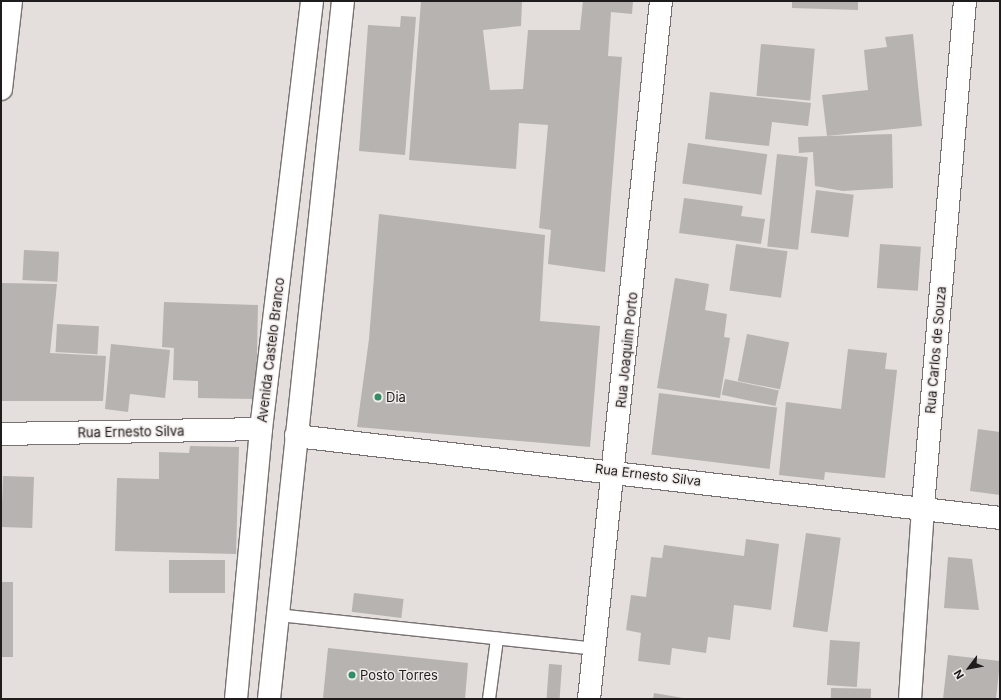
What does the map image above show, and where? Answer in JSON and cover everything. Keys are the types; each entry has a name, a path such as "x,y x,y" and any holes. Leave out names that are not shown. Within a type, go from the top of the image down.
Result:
{"street":[{"path":"1,89 11,1"},
{"name":"Avenida Castelo Branco","path":"236,699 262,429 312,1"},
{"path":"269,699 343,1"},
{"name":"Rua Joaquim Porto","path":"589,699 615,470 661,1"},
{"name":"Rua Carlos de Souza","path":"910,699 923,507 965,1"},
{"name":"Rua Ernesto Silva","path":"1,434 262,429"},
{"name":"Rua Ernesto Silva","path":"296,436 615,470 923,507 1000,518"}],"lane":[{"path":"278,615 595,649"},
{"path":"489,699 497,639"}],"building":[{"path":"421,1 522,1 521,26 483,30 490,90 523,89 528,30 580,30 583,1 633,1 632,14 611,12 608,56 622,57 605,272 548,264 551,230 539,228 548,125 519,123 516,169 409,160"},
{"path":"792,1 858,1 858,10 792,8"},
{"path":"401,16 416,17 405,155 359,151 368,25 400,27"},
{"path":"913,34 922,126 827,136 822,95 868,90 864,50 887,47 885,37"},
{"path":"761,44 815,49 810,101 756,96"},
{"path":"710,92 811,103 808,126 772,122 769,146 705,139"},
{"path":"892,134 893,188 843,191 815,186 813,152 799,153 798,137"},
{"path":"688,143 767,154 762,195 682,184"},
{"path":"777,154 808,157 798,250 767,246"},
{"path":"816,190 854,195 848,237 811,233"},
{"path":"684,198 743,206 741,216 765,219 761,244 679,233"},
{"path":"379,214 545,235 540,321 600,326 590,447 357,427 369,339"},
{"path":"736,244 787,251 781,298 729,291"},
{"path":"880,244 921,247 918,291 877,288"},
{"path":"24,250 59,252 57,282 22,280"},
{"path":"675,278 709,284 705,310 727,314 724,337 730,338 720,398 657,388"},
{"path":"1,283 57,284 50,353 106,356 103,401 1,401"},
{"path":"164,302 258,305 256,399 198,398 198,381 173,380 174,348 162,347"},
{"path":"57,324 99,326 97,354 56,352"},
{"path":"747,334 789,342 780,389 738,381"},
{"path":"111,344 170,350 165,398 130,394 128,412 105,409"},
{"path":"848,349 887,353 885,369 897,370 885,478 825,472 824,480 779,475 786,402 841,409"},
{"path":"725,379 779,390 775,406 722,395"},
{"path":"659,393 777,408 770,469 651,455"},
{"path":"978,429 1000,432 1000,495 970,491"},
{"path":"190,446 239,447 236,554 115,551 117,478 159,479 159,452 189,453"},
{"path":"3,476 34,477 32,528 1,527"},
{"path":"806,533 841,538 827,632 793,627"},
{"path":"746,539 779,544 771,610 734,605 730,640 708,637 706,653 672,648 670,665 638,661 641,633 626,630 631,595 646,597 651,557 662,558 664,545 744,556"},
{"path":"948,557 972,559 979,610 944,608"},
{"path":"169,560 225,560 225,593 169,593"},
{"path":"1,582 13,582 13,657 1,657"},
{"path":"354,593 404,599 401,618 352,612"},
{"path":"830,640 860,642 857,687 827,685"},
{"path":"328,648 468,663 465,699 323,698"},
{"path":"948,655 1000,661 996,699 943,699"},
{"path":"549,664 562,665 560,699 547,699"},
{"path":"831,688 871,689 871,699 831,699"},
{"path":"654,693 683,698 683,699 653,699"}],"place":[{"name":"Dia","path":"378,397"},
{"name":"Posto Torres","path":"352,675"}]}
